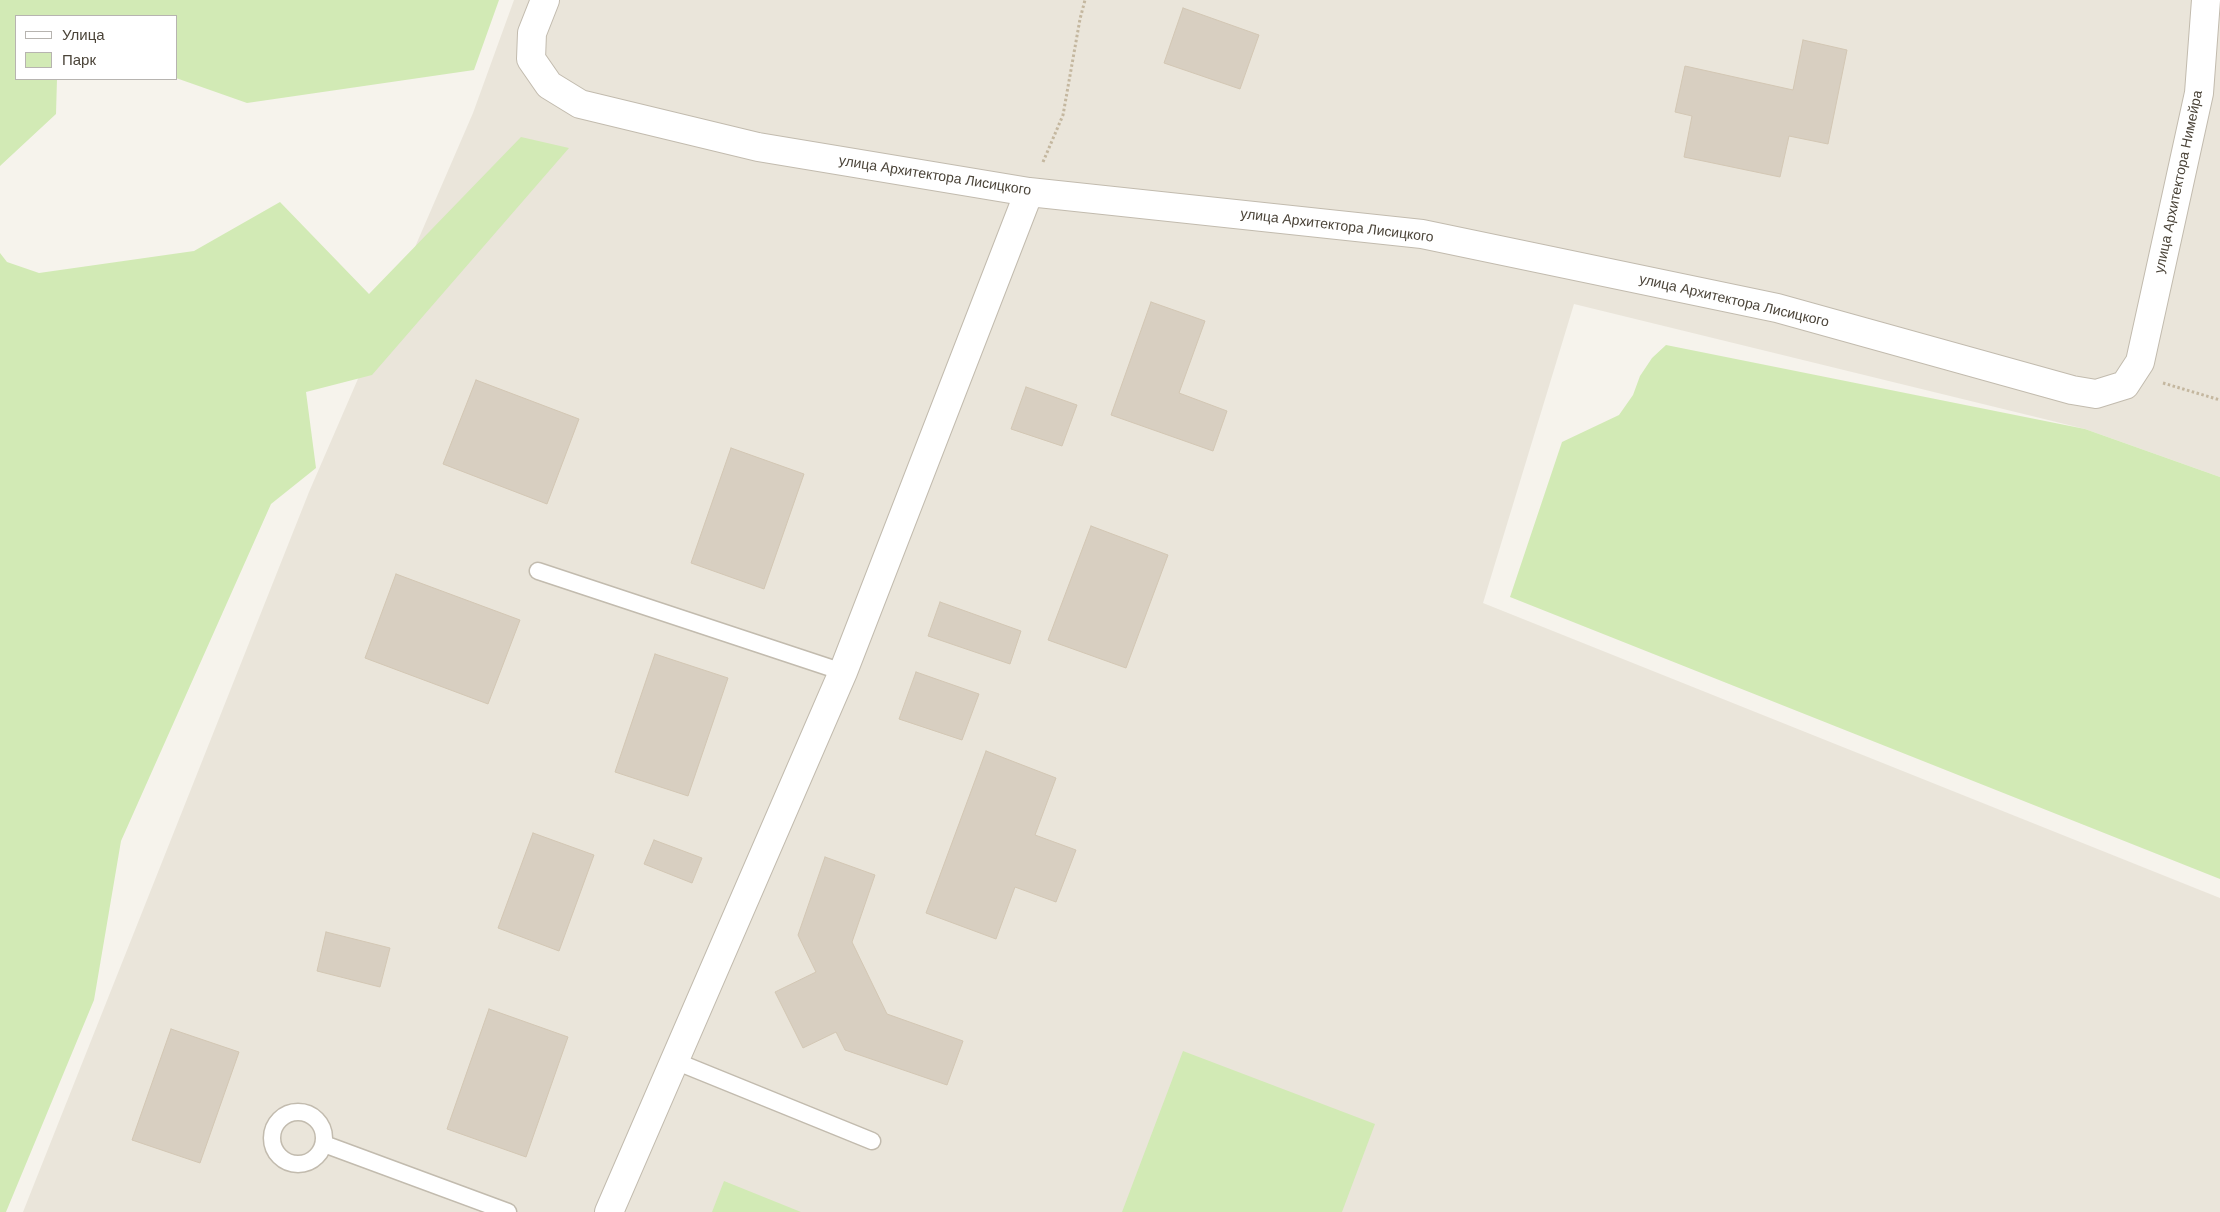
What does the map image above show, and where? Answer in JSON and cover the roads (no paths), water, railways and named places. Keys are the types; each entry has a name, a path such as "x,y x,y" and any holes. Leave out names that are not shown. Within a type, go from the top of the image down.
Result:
{"street":[{"name":"улица Архитектора Лисицкого","path":"544,0 532,33 531,59 549,85 580,104 758,147 1030,192 1422,234 1777,308 2096,394 2125,385 2140,362"},
{"name":"улица Архитектора Нимейра","path":"2140,362 2199,92 2206,0"},
{"path":"609,1212 843,672 1030,192"}],"lane":[{"path":"538,571 843,672"},
{"path":"675,1061 872,1141"},
{"path":"324,1144 508,1212"}]}
